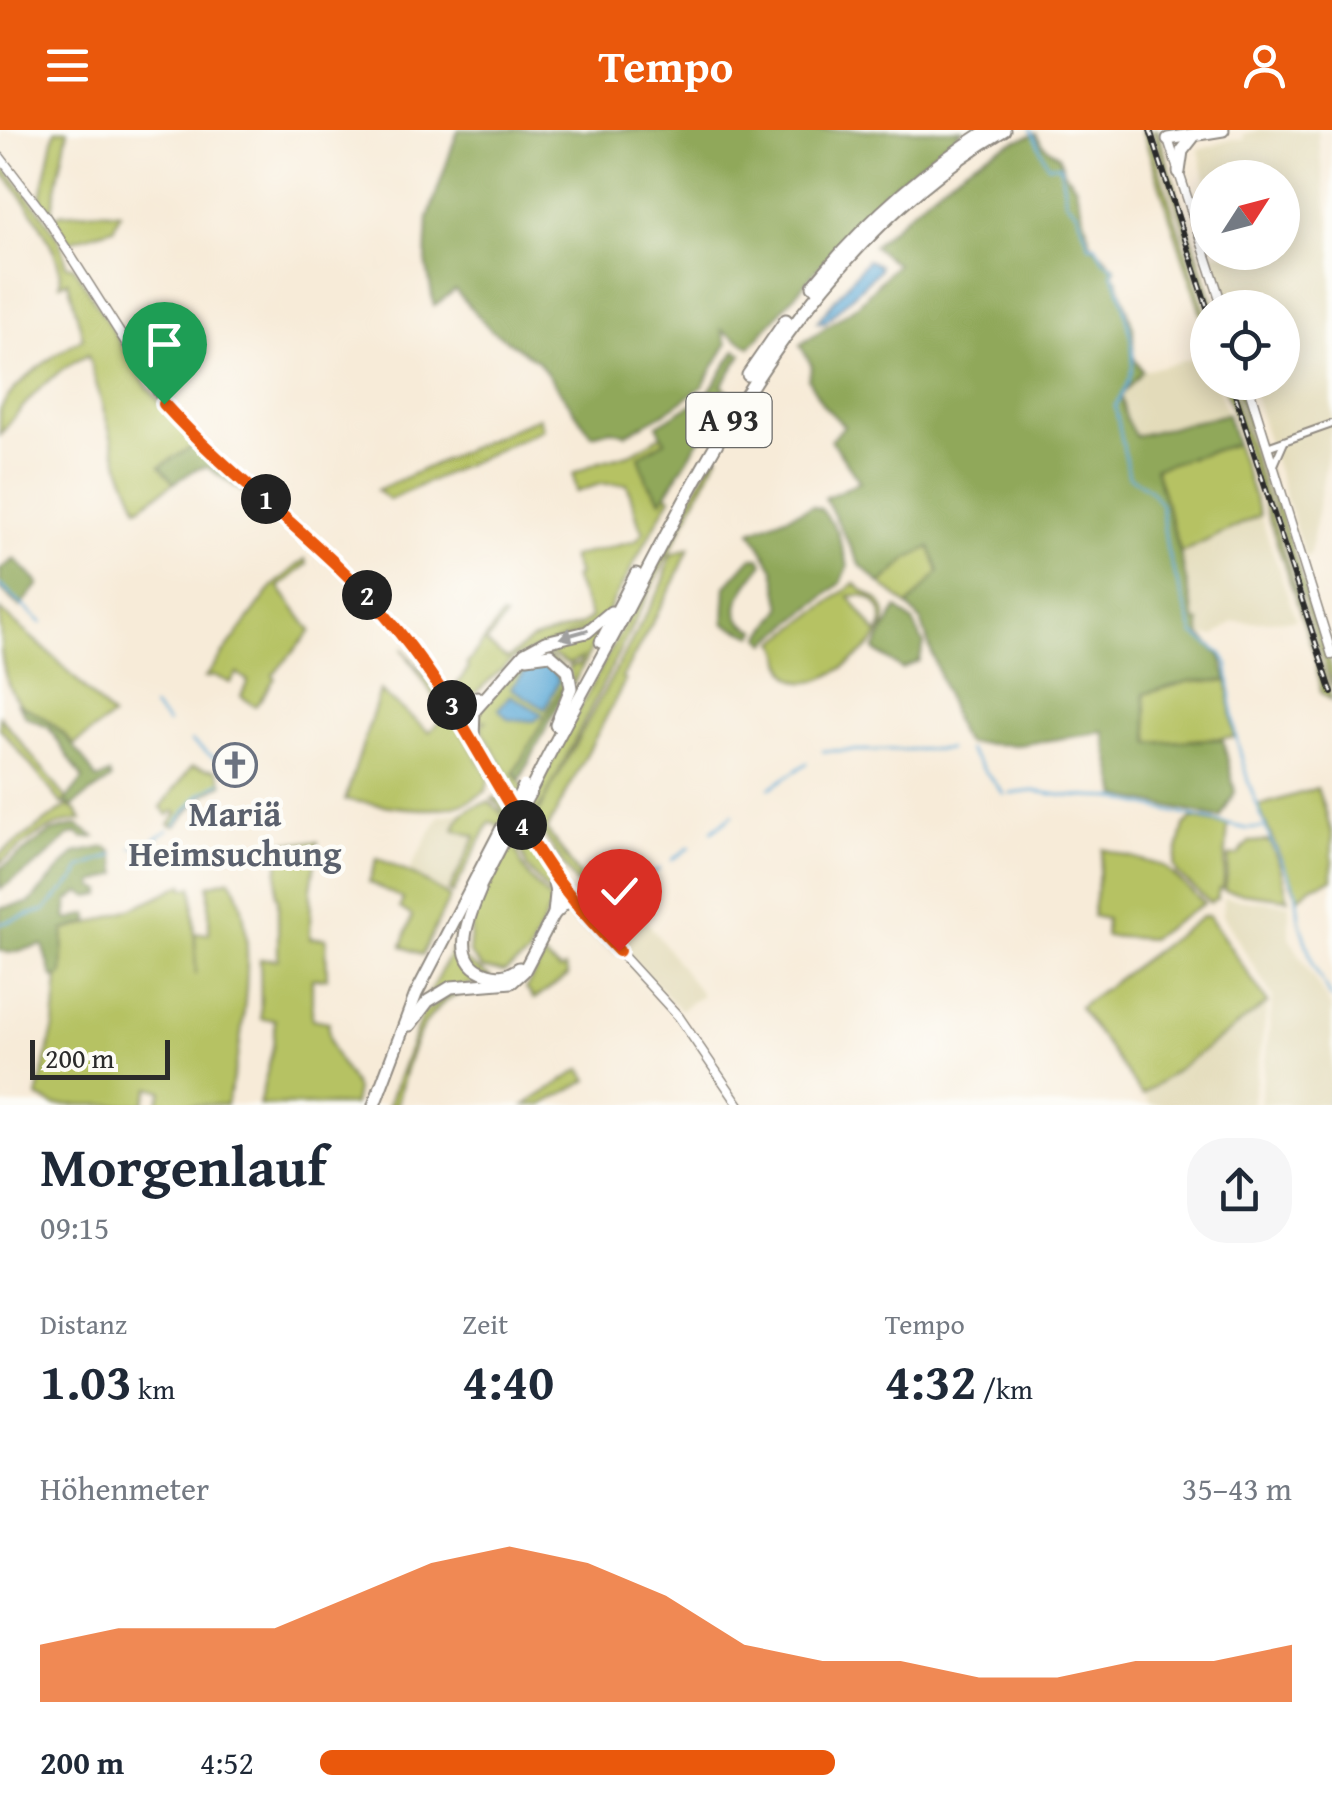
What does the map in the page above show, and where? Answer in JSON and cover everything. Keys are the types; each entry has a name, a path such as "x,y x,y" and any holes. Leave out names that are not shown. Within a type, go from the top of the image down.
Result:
{"highway":[{"name":"A 93","path":"526,790 624,598 720,421 760,356 798,304 877,216 930,171 988,130"},
{"name":"A 93","path":"378,1105 416,994 695,479 757,375 791,326 874,230 938,174 1004,130"},
{"path":"1168,139 1223,130"},
{"path":"1179,172 1182,151 1193,133"},
{"path":"459,715 539,644 592,629 624,598"},
{"path":"518,660 550,654 568,670 571,688 556,725"},
{"path":"443,690 461,702 476,702"},
{"path":"473,738 476,702"},
{"name":"A 93","path":"378,1105 410,1025 484,880 503,834"},
{"path":"554,874 554,914"},
{"path":"484,880 466,928 468,958 481,972 496,976 511,974 530,959"},
{"path":"410,1025 428,1001 441,992 466,984 495,986 512,982 524,972 554,914 571,897"}],"main road":[{"path":"1168,139 1217,290"},
{"path":"0,157 46,217 164,404 209,451 340,567 397,629 443,690 554,874 667,1003 740,1105"},
{"path":"1253,400 1332,656"}],"street":[{"path":"1267,447 1332,424"},
{"path":"1262,429 1285,441"},
{"path":"1273,466 1285,441"}],"shaded area":[{"path":"1259,130 1317,130 1332,242 1332,427 1310,555 1305,558 1255,400 1300,400 1300,290 1222,290 1217,270 1300,270 1300,160 1201,160 1199,150 1233,139 1244,140 1244,134"},
{"path":"1190,359 1190,400 1222,400 1227,414 1135,437 1121,395 1142,371"},
{"path":"1260,515 1296,620 1233,622 1215,636 1200,635 1191,610 1181,553"},
{"path":"463,812 454,830 476,836 447,894 409,871 440,816"},
{"path":"628,896 702,995 680,1010 598,920"},
{"path":"1224,898 1289,904 1289,937 1332,1010 1332,1074 1327,1105 1260,1105 1273,998 1223,915"},
{"path":"1268,1003 1252,1105 1150,1105 1143,1095"}],"green space":[{"path":"55,130 68,130 51,213 40,201"},
{"path":"458,130 963,130 883,193 750,347 722,330 727,344 702,387 626,434 611,430 592,435 538,361 491,330 455,290 434,306 426,261 428,218"},
{"path":"1142,130 1147,130 1198,290 1193,290"},
{"path":"1153,130 1157,130 1190,232 1190,245"},
{"path":"1036,134 1042,144 1058,155 1075,185 1091,243 1115,268 1113,274 1133,328 1133,356 1142,371 1121,396 1135,436 1227,414 1236,444 1155,468 1195,621 1200,622 1200,635 1221,656 1228,681 1190,681 1144,694 1150,743 1223,739 1235,792 1220,818 1118,796 1104,732 1018,745 966,743 959,734 921,621 908,606 939,572 930,547 908,559 881,584 860,565 825,498 860,482 831,440 844,426 823,405 808,379 812,366 800,345 858,305 896,264 873,246 910,212 990,152"},
{"path":"0,162 50,226 66,265 73,266 148,388 204,451 161,467 174,483 138,508 119,464 88,355 50,379 0,435 0,411 14,390 83,338 68,281 60,284 49,240 0,170"},
{"path":"120,213 114,228 67,242 54,218 60,214"},
{"path":"1198,270 1202,270 1209,290 1205,290"},
{"path":"736,350 742,354 722,385 729,392 662,500 647,481 639,456 665,441 657,425 706,396"},
{"path":"1229,400 1235,400 1332,701 1321,692 1315,656"},
{"path":"1239,400 1244,400 1332,670 1332,687"},
{"path":"539,417 543,429 389,500 377,490"},
{"path":"663,435 666,441 647,481 661,500 666,493 671,497 605,616 589,628 514,658 469,699 457,684 502,616 505,618 486,643 507,659 531,640 578,626 591,618 574,578 578,575 571,557 636,541 644,531 627,484 600,484 576,492 573,474 632,453"},
{"path":"1236,444 1260,515 1181,553 1155,468"},
{"path":"191,447 204,451 248,488 243,492 207,467 174,483 160,466"},
{"path":"714,455 718,456 545,799 536,812 529,811 483,732 481,724 486,721 480,720 477,710 527,659 549,657 562,667 566,691 561,689 514,773 532,799"},
{"path":"812,506 821,509 837,530 848,566 841,583 767,643 761,637 782,608 774,569 751,531"},
{"path":"930,546 940,572 908,606 881,584 908,559"},
{"path":"689,548 547,830 583,881 576,884 534,820 663,583 671,555"},
{"path":"751,558 760,558 763,564 737,609 745,624 757,630 754,636 725,624 724,620 726,586"},
{"path":"15,559 39,584 20,607 0,589 0,570"},
{"path":"305,559 307,564 279,587 311,631 273,675 275,678 258,703 255,706 241,696 248,681 237,673 230,683 215,676 205,678 273,586"},
{"path":"855,583 885,609 884,626 877,638 852,662 822,679 809,682 792,678 776,642","holes":["862,595 874,601 880,611 878,635 849,596"]},
{"path":"897,608 913,622 924,644 919,661 902,669 874,650"},
{"path":"0,610 54,657 112,717 74,745 57,727 23,706 15,698 6,676"},
{"path":"606,622 572,686 569,667 580,664 582,658 569,664 538,648"},
{"path":"402,648 434,687 489,777 486,791 470,800 436,809 418,809 345,800 380,691 429,732 446,715"},
{"path":"1190,681 1228,681 1234,737 1150,743 1144,694"},
{"path":"561,689 565,691 520,780 514,773"},
{"path":"18,704 64,735 97,780 109,774 111,779 74,806 64,803 83,779 49,728 26,717"},
{"path":"0,716 67,799 62,804 0,728"},
{"path":"192,766 217,770 223,784 201,797 175,826 169,824 177,813 168,815 161,807"},
{"path":"1317,788 1332,833 1332,879 1313,886 1298,898 1258,806"},
{"path":"495,797 550,878 553,898 527,867 518,838 492,799"},
{"path":"489,802 507,822 525,870 552,903 528,956 504,972 483,969 469,953 472,917 509,845 497,824 490,822 453,893 449,891 476,836 454,830 456,824 467,811"},
{"path":"67,806 76,810 82,820 48,829 0,863 0,854"},
{"path":"1192,818 1228,825 1223,889 1210,903 1174,866 1184,826"},
{"path":"77,825 95,837 83,838 77,833 68,836 42,861 0,889 0,869 51,832"},
{"path":"1269,841 1288,899 1225,891 1229,856 1238,855 1249,842"},
{"path":"280,842 318,842 311,889 310,938 326,938 327,978 312,979 312,1019 329,1022 333,1050 356,1089 353,1105 259,1105 273,1047 275,1020 261,1019 260,959 278,959 276,895"},
{"path":"106,847 113,852 118,874 94,883 102,895 90,897 80,892 68,901 66,918 88,914 90,922 64,930 62,975 52,975 43,945 9,953 0,950 0,908 29,903 75,853"},
{"path":"1103,849 1164,866 1204,903 1150,939 1105,936 1106,919 1092,916"},
{"path":"377,858 450,897 422,955 402,946 412,916 400,908 403,899 369,882"},
{"path":"230,879 240,899 247,957 243,1023 226,1105 157,1105 162,1091 150,1087 143,1105 55,1105 37,1097 54,1026 64,930 125,911 183,884 184,888 192,887 196,975 195,934 209,933 209,885"},
{"path":"1203,916 1209,916 1268,1003 1142,1095 1079,1007"},
{"path":"462,930 463,954 455,951 454,959 461,958 491,978 428,996"},
{"path":"544,957 560,970 565,968 568,976 534,999 526,988"},
{"path":"459,987 460,994 446,1001 424,1026 410,1057 397,1105 388,1105 423,1013"},
{"path":"581,1069 588,1080 542,1105 525,1105"}],"water":[{"path":"867,260 879,265 879,270 825,322 817,322"},
{"path":"542,662 551,666 559,681 545,709 511,688 528,668"},
{"path":"510,695 542,715 534,721 508,719 499,709"}],"waterway":[{"path":"1031,130 1048,165 1060,165 1066,201 1077,211 1090,246 1095,245 1114,268 1112,273 1123,302 1133,352 1133,366 1115,406 1129,476 1150,490 1161,505 1167,550 1194,634 1222,654 1228,666 1235,733 1248,781 1270,839 1296,890 1299,919 1313,965 1332,999"},
{"path":"0,585 42,623"},
{"path":"153,707 168,723"},
{"path":"191,741 216,759"},
{"path":"823,751 948,749"},
{"path":"968,750 1004,794"},
{"path":"770,788 807,763"},
{"path":"175,824 199,795 221,782"},
{"path":"1010,794 1033,791 1114,798 1247,829 1262,828"},
{"path":"712,831 733,815"},
{"path":"151,842 168,830"},
{"path":"132,848 146,844"},
{"path":"672,860 690,847"},
{"path":"0,924 45,910 78,876 80,868 114,855"},
{"path":"628,892 659,869"},
{"path":"1329,1105 1332,1089"}],"railway":[{"path":"1150,130 1202,290"},
{"path":"1237,400 1332,693"}],"place":[{"name":"Mariä Heimsuchung","path":"235,765"}],"route":[{"path":"164,404 209,451 310,538 397,629 453,706 548,866 619,951"}]}
